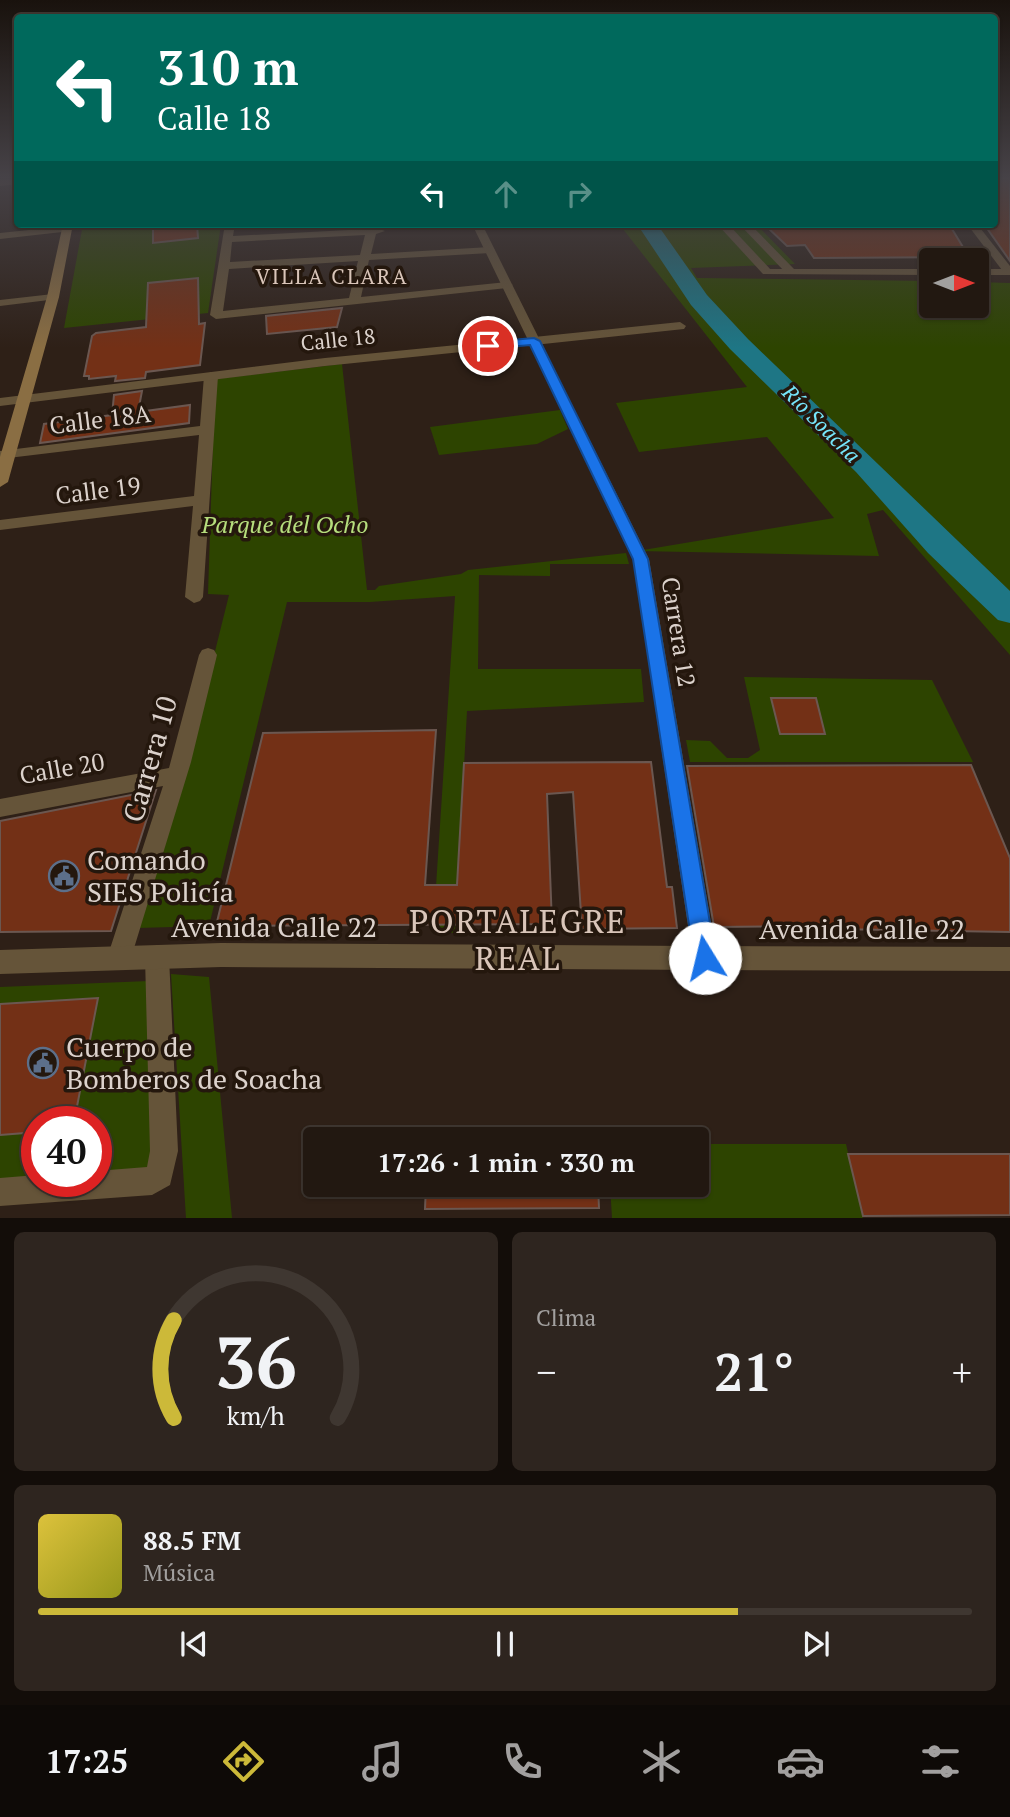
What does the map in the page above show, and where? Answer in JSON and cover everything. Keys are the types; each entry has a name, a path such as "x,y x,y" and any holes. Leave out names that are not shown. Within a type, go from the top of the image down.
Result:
{"main road":[{"path":"0,482 3,455 23,400 53,297 65,235"}],"street":[{"path":"229,235 216,315 506,285"},
{"path":"228,239 284,235"},
{"path":"359,300 375,235"},
{"name":"Carrera 12","path":"482,235 641,559 705,958"},
{"path":"732,235 767,272 919,272"},
{"path":"755,235 790,271"},
{"path":"980,235 1009,272"},
{"path":"223,266 490,250"},
{"path":"989,272 1009,272"},
{"path":"0,303 53,297"},
{"name":"Calle 18","path":"0,402 211,376 680,326"},
{"path":"194,597 211,376"},
{"name":"Calle 18A","path":"3,455 206,430"},
{"name":"Calle 19","path":"0,525 201,500"},
{"name":"Carrera 10","path":"119,958 176,775 208,655"},
{"name":"Calle 20","path":"0,808 176,775"},
{"name":"Avenida Calle 22","path":"0,962 156,957 564,955 1010,959"},
{"path":"0,1192 152,1181 160,1175 164,1151 156,957"}],"green space":[{"path":"81,235 219,235 208,313 64,328"},
{"path":"628,235 767,235 795,264 691,268 697,278 919,281 919,318 989,318 989,282 1010,283 1010,655 883,510 867,514 879,556 637,551 834,518 767,437 639,452 616,403 747,387"},
{"name":"Parque del Ocho","path":"342,364 367,590 461,574 468,570 626,553 629,564 550,564 550,576 479,575 478,669 641,669 644,702 467,711 455,933 433,932 455,596 370,602 287,602 209,926 137,928 184,776 229,595 208,594 215,379"},
{"path":"560,410 568,429 537,444 439,455 430,427"},
{"path":"744,677 932,680 973,762 690,762 686,740 710,741 727,758 748,758 760,750"},
{"path":"171,974 209,977 232,1218 186,1218"},
{"path":"149,981 156,1177 112,1179 112,1106 21,1106 21,1183 0,1185 0,987"},
{"path":"709,1144 846,1144 863,1218 612,1218 611,1197 709,1197"}],"building":[{"path":"153,235 198,235 198,238 153,243"},
{"path":"775,235 956,235 964,248 919,248 919,257 814,258 805,245 787,246"},
{"path":"992,235 1010,235 1010,261"},
{"path":"198,278 199,324 205,323 200,365 146,372 145,378 115,381 116,376 89,379 89,376 84,376 92,336 96,333 146,327 148,283"},
{"path":"342,308 337,327 267,334 266,316"},
{"path":"142,391 138,412 190,405 189,423 40,443 44,424 112,415 114,395"},
{"path":"771,698 816,698 825,734 780,734"},
{"path":"436,730 425,885 457,885 464,763 651,762 667,887 672,887 677,928 582,929 573,792 547,794 552,924 216,926 263,733"},
{"path":"971,765 1010,858 1010,932 833,929 832,926 714,927 687,766"},
{"name":"Comando SIES Policía","path":"156,790 111,931 0,932 0,821"},
{"name":"Cuerpo de Bomberos de Soacha","path":"98,998 77,1106 21,1106 21,1133 0,1135 0,1004"},
{"path":"848,1154 1010,1154 1010,1215 863,1216"},
{"path":"426,1197 599,1197 599,1208 425,1209"}],"waterway":[{"name":"Río Soacha","path":"654,235 699,300 739,344 866,466 940,545 1010,611"}],"place":[{"name":"Comando SIES Policía","path":"64,876"},
{"name":"Cuerpo de Bomberos de Soacha","path":"43,1063"}],"district":[{"name":"VILLA CLARA","path":"332,277"},
{"name":"PORTALEGRE REAL","path":"518,940"}],"route":[{"path":"488,346 534,341 641,559 705,958"}]}
